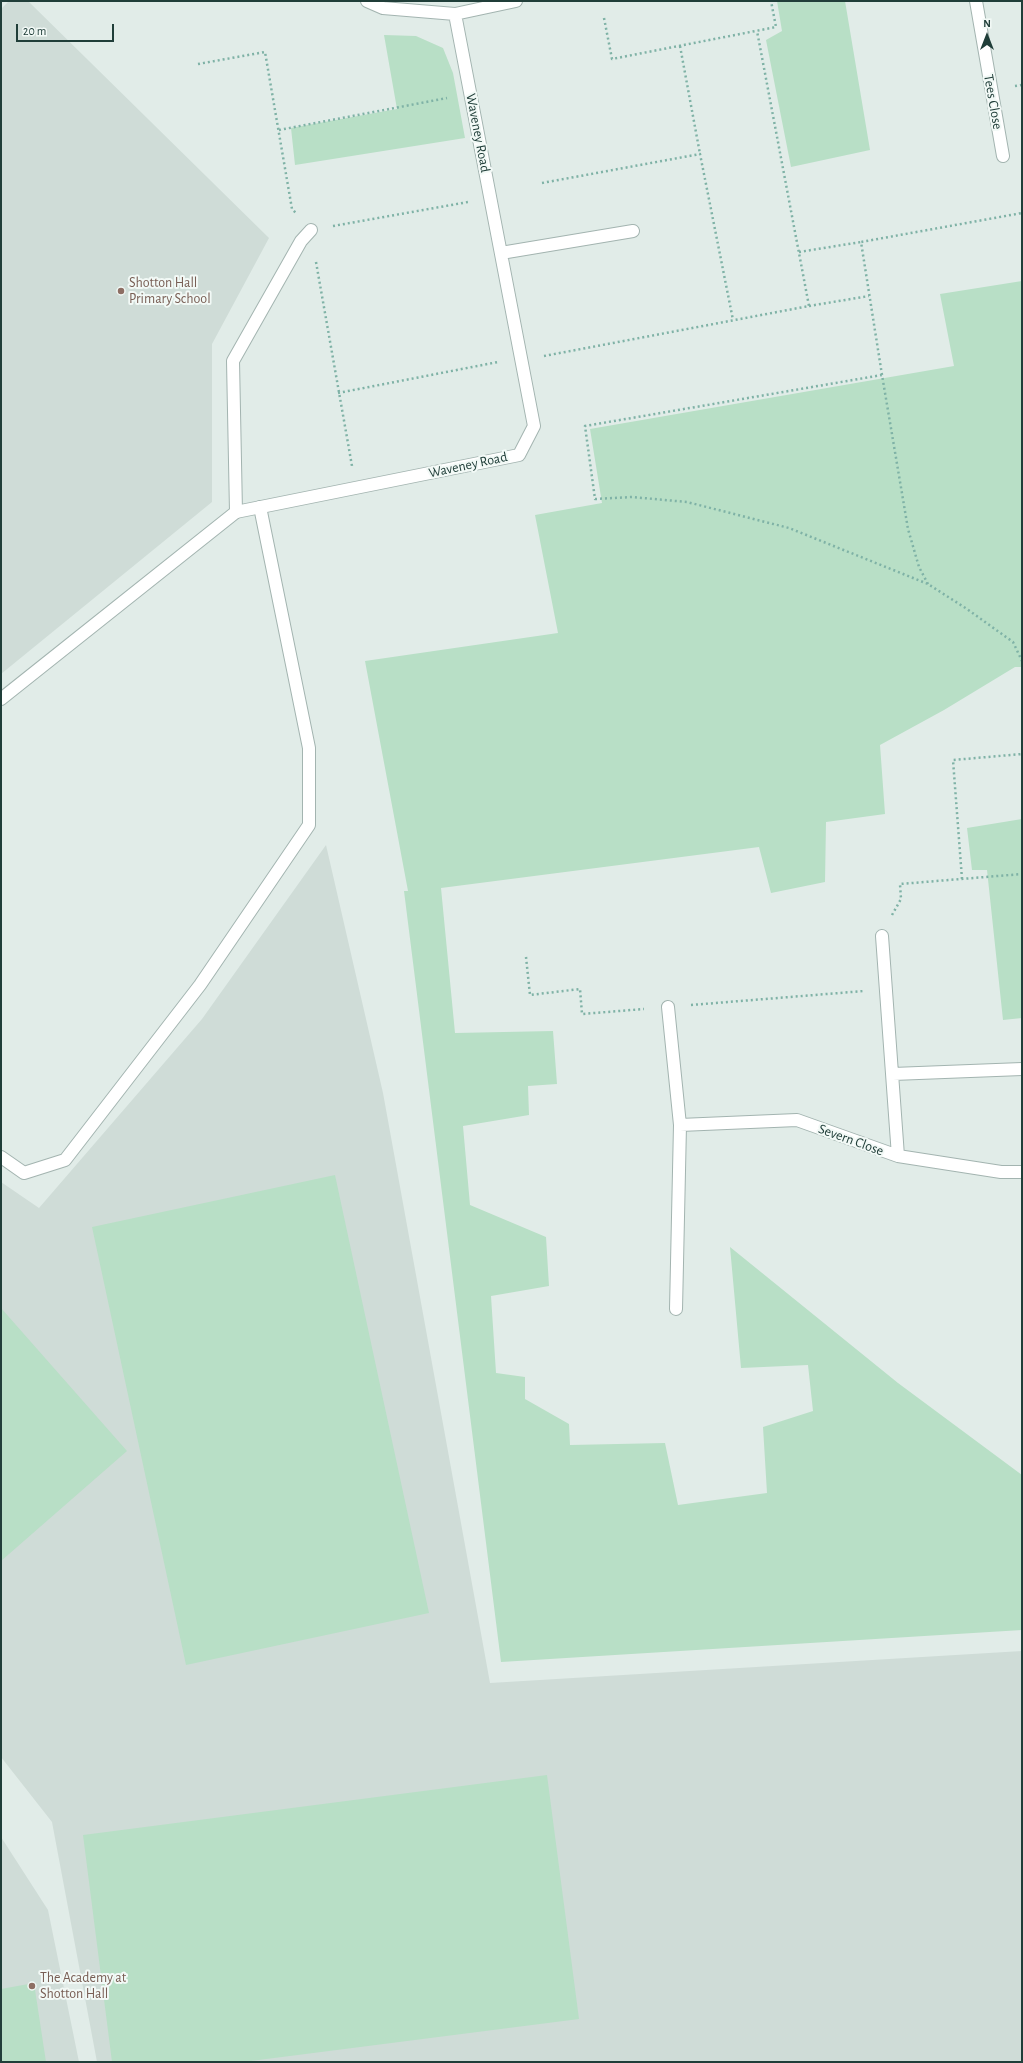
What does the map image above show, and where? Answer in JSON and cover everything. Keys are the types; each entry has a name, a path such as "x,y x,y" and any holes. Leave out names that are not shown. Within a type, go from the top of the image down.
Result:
{"street":[{"path":"367,1 383,8 455,14 516,1"},
{"name":"Tees Close","path":"976,1 1003,156"},
{"name":"Waveney Road","path":"236,512 519,455 534,426 455,14"},
{"path":"1,700 236,512 233,361 301,241 311,230"},
{"path":"501,253 633,231"},
{"path":"1,1157 24,1173 65,1160 200,985 309,825 309,748 260,507"},
{"path":"882,936 898,1156"},
{"path":"668,1007 680,1125 676,1309"},
{"path":"892,1074 1022,1069"},
{"name":"Severn Close","path":"680,1125 797,1120 898,1156 1001,1172 1022,1172"}],"path":[{"path":"604,18 612,59 776,27 771,1"},
{"path":"757,31 810,306"},
{"path":"680,46 733,320"},
{"path":"198,64 265,52 292,209 311,230 353,473"},
{"path":"278,130 449,98"},
{"path":"542,183 700,154"},
{"path":"311,230 474,201"},
{"path":"799,252 1022,213"},
{"path":"861,242 908,529 919,567 928,584"},
{"path":"543,356 869,296"},
{"path":"338,393 505,361"},
{"path":"882,375 585,426 595,499 632,497 687,502 789,528 928,584 967,609 1012,642 1022,661"},
{"path":"962,879 954,760 1022,754"},
{"path":"882,936 901,898 900,884 1022,874"}],"shaded area":[{"name":"Shotton Hall Primary School","path":"9,1 28,1 269,238 212,344 212,502 1,674 1,9"},
{"path":"326,845 383,1093 490,1683 1022,1651 1022,2062 97,2062 52,1822 1,1757 1,1182 39,1208 202,1019"},
{"name":"The Academy at Shotton Hall","path":"1,1837 48,1910 79,2062 1,2062"}],"green space":[{"path":"777,1 845,1 870,150 791,167 766,40 782,31"},
{"path":"384,35 416,36 443,48 453,73 465,138 295,165 291,128 397,109"},
{"path":"1022,281 1022,667 1015,667 944,710 880,745 885,814 826,822 825,882 771,893 759,847 441,888 455,1033 553,1031 557,1084 528,1086 529,1115 463,1126 470,1205 546,1237 549,1286 491,1296 496,1373 525,1377 525,1399 569,1424 570,1445 665,1443 678,1505 767,1493 763,1427 813,1411 808,1365 741,1368 730,1247 898,1383 1022,1475 1022,1630 501,1662 404,891 408,891 365,661 558,633 535,515 602,503 590,429 954,366 940,294"},
{"path":"1022,819 1022,1018 1003,1020 987,870 972,870 967,828"},
{"path":"335,1175 429,1613 186,1665 92,1227"},
{"path":"1,1308 127,1451 1,1561"},
{"path":"547,1775 579,2019 243,2062 112,2062 83,1835"},
{"path":"34,1983 46,2062 1,2062 1,1989"}],"place":[{"name":"Shotton Hall Primary School","path":"121,291"},
{"name":"The Academy at Shotton Hall","path":"32,1986"}]}
